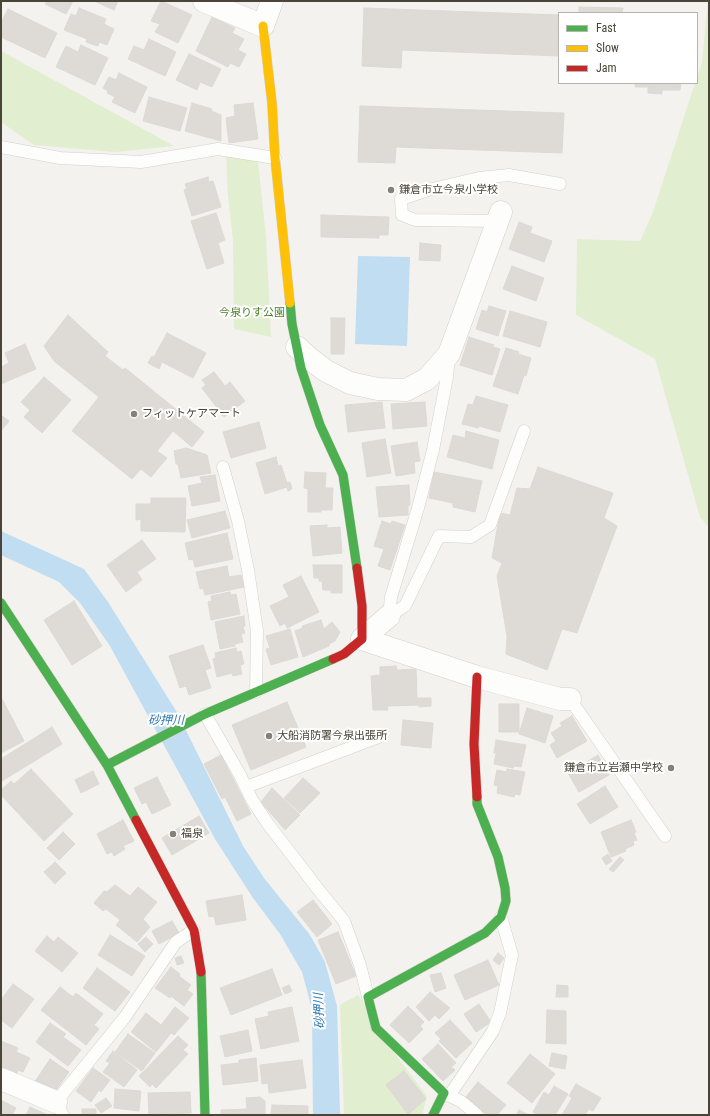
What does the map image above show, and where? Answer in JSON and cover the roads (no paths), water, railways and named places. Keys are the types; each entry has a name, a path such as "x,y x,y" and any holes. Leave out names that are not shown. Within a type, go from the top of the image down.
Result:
{"street":[{"path":"204,1 262,26"},
{"path":"272,1 262,26 272,103 275,158 292,324 301,368 320,425 343,475 362,606 362,639"},
{"path":"297,347 309,358 332,374 350,383 378,389 406,390 427,379 449,354 499,216"},
{"path":"1,603 107,765 194,930 201,970 206,1115"},
{"path":"107,765 205,714 344,654 389,616"},
{"path":"362,639 477,677 560,699 570,699"},
{"path":"433,1115 446,1095 376,1028 368,997 485,933 501,916 506,901 505,888 498,857 477,804 474,744 477,677"},
{"path":"1,1079 59,1109"}],"lane":[{"path":"1,147 60,158 141,162 218,149 275,158"},
{"path":"499,216 415,220 402,215 401,199 428,190 479,178 509,175 560,184"},
{"path":"389,616 391,597 433,450 447,377 449,354"},
{"path":"389,616 405,606 439,536 471,537 490,525 524,431"},
{"path":"223,467 238,520 248,570 257,631 256,692"},
{"path":"570,699 665,836"},
{"path":"205,714 252,800 268,824 344,921 360,965 368,997"},
{"path":"246,787 379,737"},
{"path":"477,1115 462,1102 446,1095 493,1032 500,1013 512,955 501,916"},
{"path":"59,1109 176,942 194,930"}],"water":[{"path":"358,256 410,257 407,346 355,344"},
{"name":"砂押川","path":"1,531 84,569 108,602 178,714 243,846 264,878 310,935 325,962 337,1006 340,1115 313,1115 312,1009 302,972 280,934 253,898 215,839 110,646 80,603 59,582 1,555"}],"place":[{"name":"鎌倉市立今泉小学校","path":"391,190"},
{"name":"フィットケアマート","path":"134,414"},
{"name":"大船消防署今泉出張所","path":"269,736"},
{"name":"鎌倉市立岩瀬中学校","path":"671,768"},
{"name":"福泉","path":"173,834"}],"park label":[{"name":"今泉りす公園","path":"252,313"}]}
